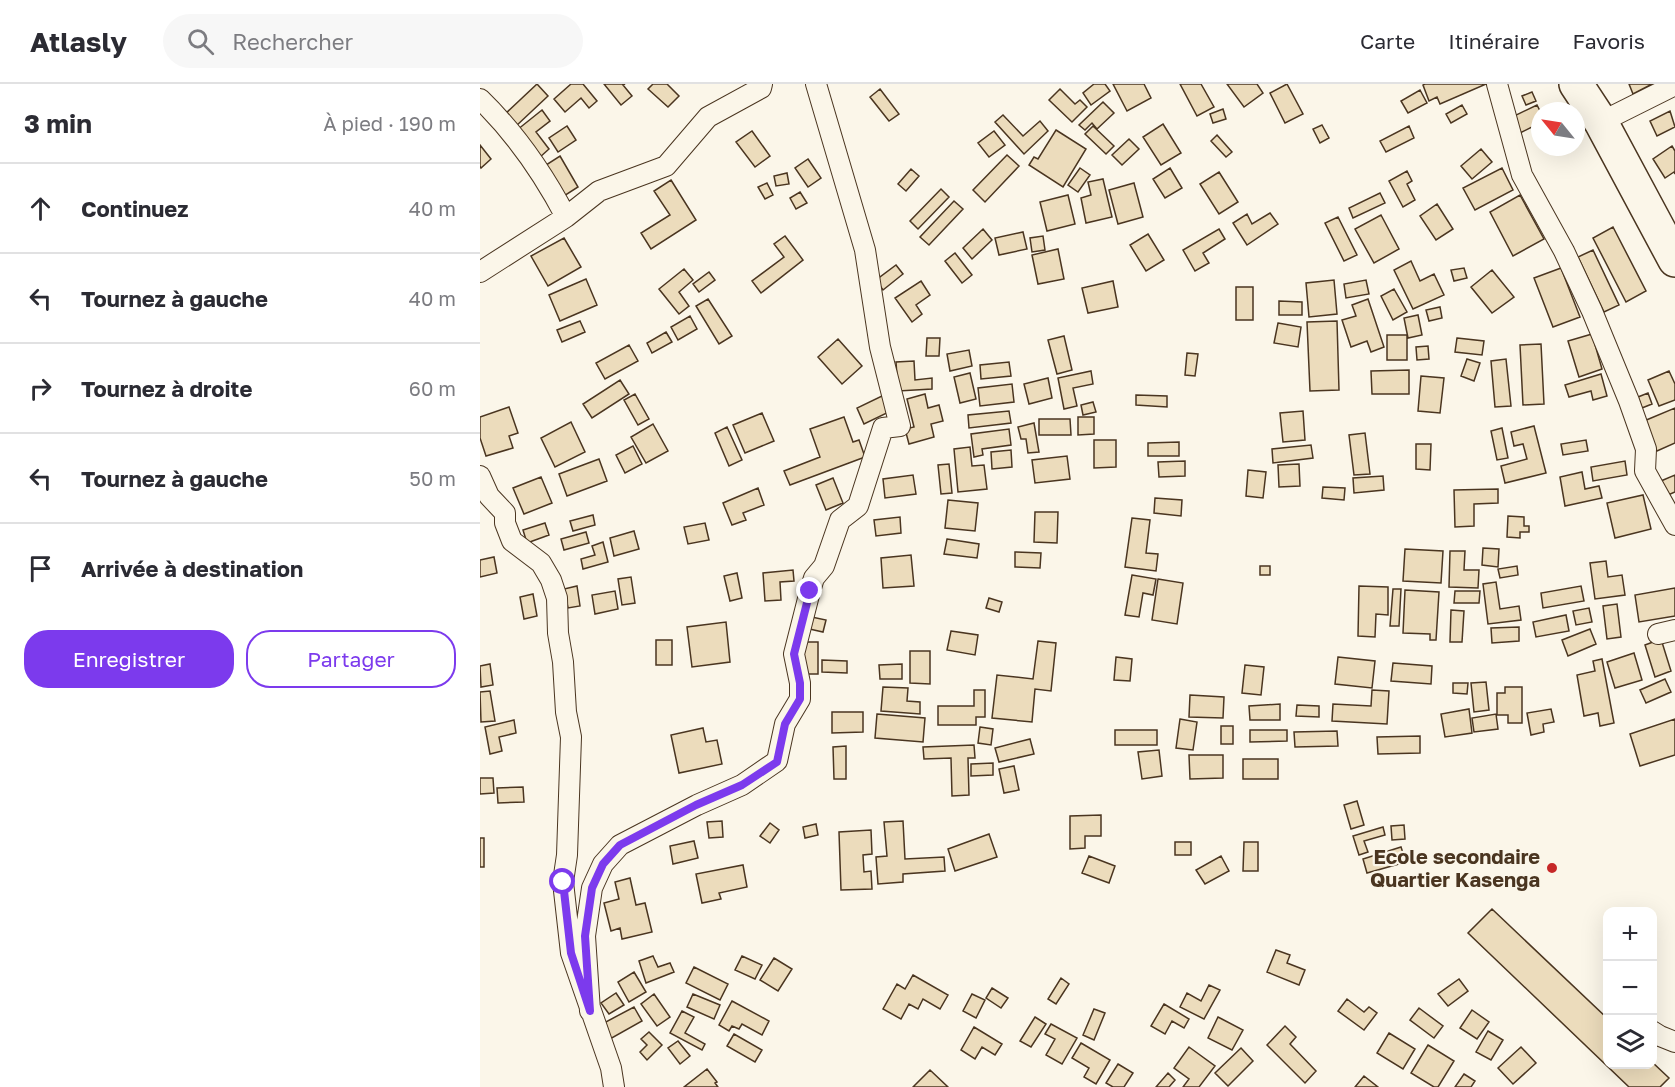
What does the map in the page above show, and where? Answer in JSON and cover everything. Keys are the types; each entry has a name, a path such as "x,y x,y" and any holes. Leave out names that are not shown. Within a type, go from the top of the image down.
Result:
{"highway":[{"path":"1576,84 1601,122 1673,255"}],"street":[{"path":"480,272 566,217 598,191 666,166 708,117 761,88 762,84"},
{"path":"590,1011 585,936 592,888 603,864 620,845 696,805 742,785 777,762 785,724 800,699 800,683 794,654 814,578 824,566 840,520 858,506 883,428 900,426 880,347 865,250 816,84"},
{"path":"1497,84 1522,175 1564,251 1592,311 1646,449 1644,471 1675,525"},
{"path":"1601,122 1675,85"},
{"path":"480,99 494,113 551,188 566,217"},
{"path":"480,476 489,496 505,513 505,523 512,541 541,562 551,580 556,598 566,712 571,737 567,855 563,882 571,953 611,1068 614,1087"},
{"path":"1657,1034 1675,1042"}],"building":[{"path":"537,84 548,96 515,127 504,115"},
{"path":"571,84 583,84 597,101 589,108 581,98 565,112 554,99"},
{"path":"604,84 625,84 623,85 632,96 621,105"},
{"path":"653,84 667,84 679,96 668,107 648,89"},
{"path":"1094,84 1105,84 1110,91 1091,105 1083,93"},
{"path":"1113,84 1144,84 1151,98 1127,111"},
{"path":"1180,84 1201,84 1214,107 1197,116"},
{"path":"1227,84 1257,84 1263,93 1244,107"},
{"path":"1287,84 1303,114 1285,123 1270,93"},
{"path":"1486,84 1440,104 1437,97 1429,101 1423,85"},
{"path":"1629,84 1652,84 1633,94"},
{"path":"880,89 899,114 889,121 870,97"},
{"path":"1060,89 1075,104 1080,100 1087,107 1072,122 1049,100"},
{"path":"1420,90 1427,103 1408,113 1401,101"},
{"path":"1532,92 1536,101 1526,105 1522,96"},
{"path":"1103,102 1114,113 1097,129 1092,123 1085,130 1079,125"},
{"path":"1462,105 1467,114 1451,123 1446,114"},
{"path":"1531,108 1531,128 1520,133 1512,117"},
{"path":"1223,109 1226,119 1213,123 1210,114"},
{"path":"542,110 550,121 536,132 549,149 539,158 517,130"},
{"path":"1670,111 1675,127 1657,136 1650,121"},
{"path":"1003,115 1023,136 1040,121 1048,131 1024,154 995,122"},
{"path":"1163,124 1181,153 1161,165 1143,137"},
{"path":"1322,125 1329,138 1320,143 1313,129"},
{"path":"567,126 576,140 558,152 549,138"},
{"path":"1093,126 1114,146 1106,154 1085,134"},
{"path":"1409,126 1414,138 1386,152 1380,141"},
{"path":"1056,130 1086,149 1063,187 1029,165 1034,157 1038,159"},
{"path":"752,131 770,156 755,167 736,142"},
{"path":"994,131 1005,145 989,157 978,143"},
{"path":"1217,135 1232,152 1226,157 1211,141"},
{"path":"1129,139 1139,149 1122,165 1112,155"},
{"path":"480,145 491,159 481,168 480,166"},
{"path":"1672,146 1675,151 1675,174 1674,172 1665,178 1653,159"},
{"path":"1481,149 1492,162 1472,179 1461,166"},
{"path":"1007,155 1019,166 985,202 973,190"},
{"path":"560,156 578,187 564,196 546,165"},
{"path":"808,159 821,178 808,187 795,168"},
{"path":"1080,168 1090,175 1078,192 1068,185"},
{"path":"1170,168 1182,188 1165,198 1153,179"},
{"path":"1502,168 1513,190 1475,210 1463,188"},
{"path":"911,169 919,176 906,191 898,184"},
{"path":"1407,171 1412,181 1407,184 1415,200 1403,207 1389,181"},
{"path":"1219,172 1238,202 1219,214 1200,184"},
{"path":"787,173 789,184 776,186 774,176"},
{"path":"1103,179 1112,217 1086,223 1081,198 1091,195 1088,182"},
{"path":"671,180 696,220 651,249 641,233 670,215 654,191"},
{"path":"767,183 773,195 765,199 758,187"},
{"path":"1134,183 1143,217 1118,224 1109,190"},
{"path":"941,189 949,197 918,229 910,221"},
{"path":"800,192 807,203 796,209 790,198"},
{"path":"1380,193 1385,203 1353,218 1349,208"},
{"path":"1068,195 1075,224 1047,231 1040,202"},
{"path":"1520,195 1544,239 1513,256 1490,212"},
{"path":"954,201 963,209 929,245 920,237"},
{"path":"1437,204 1453,229 1436,240 1420,216"},
{"path":"1270,213 1278,224 1247,245 1233,223 1247,214 1252,224"},
{"path":"1381,215 1399,249 1374,263 1355,229"},
{"path":"1338,217 1357,255 1344,261 1325,223"},
{"path":"1613,227 1646,291 1626,302 1593,238"},
{"path":"983,229 992,240 972,259 963,248"},
{"path":"1219,229 1225,239 1203,253 1209,263 1195,271 1183,250"},
{"path":"1023,232 1027,249 999,255 995,238"},
{"path":"1148,234 1164,260 1146,271 1130,245"},
{"path":"785,236 803,260 761,293 752,281 784,257 774,244"},
{"path":"1043,236 1045,250 1032,252 1030,238"},
{"path":"564,238 581,267 548,286 531,256"},
{"path":"1058,249 1064,279 1038,284 1032,255"},
{"path":"1593,250 1619,305 1604,312 1578,257"},
{"path":"955,253 972,275 962,283 945,261"},
{"path":"1411,261 1420,281 1434,274 1444,295 1413,309 1394,270"},
{"path":"896,265 903,274 883,290 876,280"},
{"path":"1464,268 1467,278 1454,281 1451,270"},
{"path":"1561,268 1580,317 1553,327 1534,278"},
{"path":"684,269 693,280 679,292 689,306 679,314 659,289"},
{"path":"1492,270 1514,297 1492,313 1471,287"},
{"path":"709,272 715,280 699,292 693,284"},
{"path":"586,279 597,305 560,321 549,295"},
{"path":"1334,280 1337,314 1309,317 1306,283"},
{"path":"1366,280 1369,294 1346,298 1344,284"},
{"path":"921,281 930,295 916,305 922,314 912,322 895,298"},
{"path":"1113,281 1118,307 1088,313 1082,288"},
{"path":"1236,287 1253,287 1253,320 1236,320"},
{"path":"1394,289 1407,312 1393,320 1381,296"},
{"path":"708,299 732,336 719,344 696,306"},
{"path":"1368,299 1384,347 1371,352 1367,341 1351,347 1342,320 1356,316 1352,305"},
{"path":"1279,301 1302,302 1302,315 1279,315"},
{"path":"1440,307 1442,318 1429,321 1426,310"},
{"path":"1418,315 1422,335 1408,338 1404,318"},
{"path":"690,316 697,329 678,340 671,327"},
{"path":"580,321 585,332 562,342 557,330"},
{"path":"1337,321 1339,390 1310,391 1307,322"},
{"path":"1278,323 1301,327 1298,347 1274,343"},
{"path":"666,332 672,342 652,353 647,343"},
{"path":"1592,334 1602,369 1579,377 1568,341"},
{"path":"1387,335 1407,335 1407,360 1387,360"},
{"path":"1064,336 1072,370 1057,374 1048,340"},
{"path":"927,338 940,338 939,356 926,356"},
{"path":"1457,338 1484,341 1482,355 1455,352"},
{"path":"838,339 862,366 842,384 818,357"},
{"path":"1541,344 1544,404 1523,405 1520,345"},
{"path":"629,345 638,361 605,379 596,363"},
{"path":"1428,346 1429,359 1417,360 1416,347"},
{"path":"969,350 972,366 950,371 947,354"},
{"path":"1187,353 1198,354 1195,376 1185,375"},
{"path":"1467,359 1480,363 1474,381 1461,376"},
{"path":"1506,359 1511,406 1495,407 1491,361"},
{"path":"914,361 915,380 932,378 932,389 898,391 896,362"},
{"path":"1009,362 1011,376 981,379 980,365"},
{"path":"1409,370 1409,394 1372,394 1371,371"},
{"path":"1091,371 1093,384 1073,388 1077,406 1064,409 1058,378"},
{"path":"1669,371 1675,384 1675,400 1659,406 1648,380"},
{"path":"970,373 976,399 960,403 954,377"},
{"path":"1601,374 1607,396 1593,400 1591,391 1569,397 1565,385"},
{"path":"1421,376 1444,378 1440,413 1418,411"},
{"path":"1048,378 1052,398 1029,404 1024,384"},
{"path":"620,380 629,394 592,418 583,404"},
{"path":"1012,384 1014,402 980,406 978,388"},
{"path":"1648,393 1652,404 1642,408 1638,397"},
{"path":"635,394 649,419 638,425 624,400"},
{"path":"925,394 928,408 939,405 943,421 931,424 934,437 909,444 905,429 914,427 907,399"},
{"path":"884,395 891,411 864,424 857,408"},
{"path":"1136,395 1167,396 1167,407 1136,405"},
{"path":"1093,402 1096,412 1083,415 1081,405"},
{"path":"509,407 518,433 509,436 513,448 486,456 480,438 480,417"},
{"path":"1675,408 1675,443 1657,451 1644,421"},
{"path":"1009,411 1011,423 969,428 968,415"},
{"path":"1303,411 1305,440 1283,442 1280,413"},
{"path":"762,413 774,441 745,453 733,425"},
{"path":"844,417 853,442 859,440 865,457 790,485 784,471 820,457 810,429"},
{"path":"1078,417 1094,417 1094,434 1078,435"},
{"path":"1039,419 1070,419 1071,435 1039,435"},
{"path":"571,422 585,452 555,467 541,438"},
{"path":"1034,423 1039,452 1028,453 1026,439 1021,439 1018,427"},
{"path":"653,424 668,451 646,463 631,437"},
{"path":"1534,426 1546,473 1505,483 1501,466 1527,459 1523,444 1514,446 1511,432"},
{"path":"727,427 742,460 729,466 715,433"},
{"path":"1502,428 1508,458 1497,460 1491,431"},
{"path":"1009,429 1011,445 982,449 983,455 974,457 971,434"},
{"path":"1365,433 1370,474 1354,475 1349,435"},
{"path":"1094,440 1116,440 1116,467 1094,468"},
{"path":"1586,440 1588,451 1563,455 1561,444"},
{"path":"1179,442 1179,456 1148,456 1148,443"},
{"path":"1416,444 1431,444 1430,470 1416,469"},
{"path":"1311,445 1313,458 1273,463 1272,449"},
{"path":"633,446 642,464 625,473 616,455"},
{"path":"970,447 972,466 984,465 987,489 958,492 954,449"},
{"path":"1011,450 1012,467 992,469 991,452"},
{"path":"1067,456 1070,479 1035,483 1032,460"},
{"path":"599,459 607,481 567,496 559,474"},
{"path":"1185,461 1185,476 1159,477 1158,462"},
{"path":"1625,461 1627,475 1593,481 1591,467"},
{"path":"949,464 952,493 941,494 938,465"},
{"path":"1299,464 1300,486 1279,487 1278,465"},
{"path":"1248,470 1266,472 1263,498 1246,496"},
{"path":"1582,472 1585,489 1599,486 1602,498 1565,506 1560,477"},
{"path":"913,475 916,494 885,498 883,479"},
{"path":"1675,475 1675,492 1668,495 1661,481"},
{"path":"1383,476 1384,490 1354,493 1353,478"},
{"path":"541,477 552,503 524,514 513,488"},
{"path":"833,478 843,503 826,510 816,485"},
{"path":"1323,487 1345,488 1344,500 1322,498"},
{"path":"758,488 764,505 743,513 746,520 732,525 723,503"},
{"path":"1498,489 1498,503 1474,504 1474,526 1455,527 1454,490"},
{"path":"1643,495 1651,529 1615,538 1607,503"},
{"path":"1155,498 1182,500 1181,516 1154,513"},
{"path":"948,500 978,503 975,531 945,528"},
{"path":"1035,512 1058,512 1057,543 1034,542"},
{"path":"593,515 595,525 573,531 570,521"},
{"path":"1508,516 1524,517 1524,526 1529,526 1529,532 1520,532 1520,538 1507,537"},
{"path":"900,517 901,533 876,536 874,520"},
{"path":"1132,518 1150,520 1146,553 1158,554 1156,571 1125,567"},
{"path":"545,523 549,535 527,543 523,530"},
{"path":"705,523 709,540 688,544 684,527"},
{"path":"634,531 639,549 614,556 610,538"},
{"path":"586,532 589,543 564,550 561,539"},
{"path":"947,539 979,544 977,558 944,554"},
{"path":"603,542 608,562 583,569 581,559 595,555 592,546"},
{"path":"1483,548 1499,549 1498,567 1482,565"},
{"path":"1405,549 1443,551 1441,583 1403,581"},
{"path":"1450,551 1465,551 1464,570 1479,570 1478,588 1449,587"},
{"path":"1015,552 1041,553 1040,568 1015,567"},
{"path":"911,555 914,586 883,588 881,558"},
{"path":"494,557 497,573 480,577 480,560"},
{"path":"1606,561 1608,577 1622,575 1625,595 1595,599 1590,563"},
{"path":"1260,566 1270,566 1270,575 1260,575"},
{"path":"1517,566 1518,575 1500,578 1498,569"},
{"path":"793,570 794,581 780,582 781,600 765,601 763,573"},
{"path":"737,573 742,598 730,601 724,576"},
{"path":"1132,575 1156,579 1153,595 1143,593 1139,617 1125,615"},
{"path":"631,577 635,603 622,605 618,579"},
{"path":"1158,579 1183,583 1177,624 1152,620"},
{"path":"1496,582 1500,609 1519,606 1521,620 1488,624 1483,584"},
{"path":"577,586 580,606 568,608 564,589"},
{"path":"1359,586 1388,587 1388,615 1376,614 1375,637 1358,636"},
{"path":"1581,586 1584,601 1543,608 1541,593"},
{"path":"1675,588 1675,616 1639,622 1635,595"},
{"path":"1393,589 1401,589 1399,626 1390,626"},
{"path":"1405,590 1439,592 1436,640 1430,640 1430,634 1403,633"},
{"path":"615,591 618,609 595,614 592,595"},
{"path":"1455,591 1480,591 1479,603 1454,603"},
{"path":"533,594 537,616 524,619 520,597"},
{"path":"989,598 1002,602 999,612 986,608"},
{"path":"1617,604 1621,637 1607,639 1603,606"},
{"path":"1589,608 1592,622 1576,625 1573,611"},
{"path":"1451,610 1464,611 1462,642 1450,642"},
{"path":"1566,615 1569,631 1536,637 1533,622"},
{"path":"807,616 826,620 823,632 805,628"},
{"path":"726,622 730,662 692,667 687,627"},
{"path":"1519,627 1519,641 1492,643 1491,628"},
{"path":"1590,629 1596,644 1568,656 1562,640"},
{"path":"951,631 978,635 975,655 947,650"},
{"path":"1661,639 1671,671 1655,677 1645,645"},
{"path":"656,640 672,640 672,665 656,665"},
{"path":"1038,641 1056,643 1051,691 1035,689 1032,722 992,718 997,675 1033,679"},
{"path":"803,642 818,642 818,674 803,674"},
{"path":"910,651 930,651 930,684 910,683"},
{"path":"1634,653 1642,680 1615,688 1607,662"},
{"path":"1116,657 1132,659 1130,681 1114,680"},
{"path":"1338,657 1375,661 1372,688 1335,684"},
{"path":"1602,659 1614,723 1600,726 1598,713 1584,716 1577,675 1595,671 1593,661"},
{"path":"822,660 847,661 847,673 822,672"},
{"path":"1393,663 1432,666 1431,684 1391,681"},
{"path":"490,664 493,685 481,687 480,666"},
{"path":"902,664 902,679 880,679 879,665"},
{"path":"1245,665 1264,667 1261,695 1242,693"},
{"path":"1665,679 1671,692 1646,703 1640,690"},
{"path":"1486,682 1489,710 1474,712 1471,683"},
{"path":"1453,683 1468,683 1467,694 1453,693"},
{"path":"883,687 908,688 907,701 920,702 920,714 881,711"},
{"path":"1505,687 1522,687 1522,723 1508,723 1508,715 1497,715 1497,693 1505,693"},
{"path":"974,690 985,690 985,717 976,717 976,725 938,725 938,706 974,706"},
{"path":"1372,690 1389,691 1387,724 1332,721 1333,704 1371,706"},
{"path":"490,691 495,721 481,722 480,692"},
{"path":"1190,695 1224,697 1223,718 1189,717"},
{"path":"1280,704 1280,720 1250,720 1249,706"},
{"path":"1297,705 1319,706 1319,717 1296,716"},
{"path":"1469,709 1472,733 1445,737 1441,714"},
{"path":"1551,709 1554,722 1543,724 1544,732 1531,735 1527,713"},
{"path":"832,712 863,712 863,732 832,733"},
{"path":"877,714 925,718 923,742 875,738"},
{"path":"1496,714 1498,729 1474,732 1472,718"},
{"path":"1180,719 1197,722 1193,750 1176,748"},
{"path":"1675,719 1675,755 1640,766 1630,734"},
{"path":"514,720 516,733 499,737 502,751 490,754 485,727"},
{"path":"1221,726 1233,726 1233,744 1221,744"},
{"path":"980,727 993,729 991,745 978,743"},
{"path":"703,728 706,742 717,740 722,764 679,773 671,735"},
{"path":"1115,730 1157,730 1157,745 1115,745"},
{"path":"1250,730 1287,730 1287,741 1250,742"},
{"path":"1337,731 1338,746 1295,747 1294,732"},
{"path":"1420,736 1420,753 1378,754 1377,737"},
{"path":"1030,739 1034,754 999,762 995,748"},
{"path":"974,745 975,758 968,758 969,795 952,796 951,758 924,759 923,747"},
{"path":"846,746 846,779 834,779 833,747"},
{"path":"1159,750 1162,776 1142,779 1138,752"},
{"path":"1189,755 1223,755 1223,778 1190,779"},
{"path":"1243,759 1278,759 1278,779 1243,779"},
{"path":"993,763 993,775 971,776 971,764"},
{"path":"1014,766 1019,790 1004,793 999,769"},
{"path":"480,778 493,778 494,793 480,794"},
{"path":"523,787 524,802 498,803 497,788"},
{"path":"1357,801 1364,825 1351,829 1344,805"},
{"path":"1101,815 1101,836 1085,836 1085,848 1070,849 1070,816"},
{"path":"722,821 723,837 709,838 707,822"},
{"path":"903,821 905,859 944,857 945,871 903,874 903,882 878,884 876,857 887,856 884,822"},
{"path":"770,823 779,830 770,843 760,836"},
{"path":"816,824 818,835 805,838 803,827"},
{"path":"1404,825 1405,839 1392,840 1391,826"},
{"path":"1383,827 1385,835 1364,841 1368,852 1359,855 1353,836"},
{"path":"871,830 872,854 863,855 864,872 871,871 872,889 841,890 839,832"},
{"path":"989,834 997,857 955,871 948,849"},
{"path":"480,838 484,838 484,867 480,867"},
{"path":"694,841 698,858 673,864 670,846"},
{"path":"1175,842 1191,842 1191,855 1175,855"},
{"path":"1244,842 1258,842 1258,871 1243,871"},
{"path":"1401,847 1406,862 1367,873 1363,859"},
{"path":"1089,856 1115,866 1109,883 1082,873"},
{"path":"1221,856 1229,871 1205,884 1196,870"},
{"path":"743,865 747,887 719,893 721,899 702,903 696,874"},
{"path":"630,878 636,905 645,903 652,932 622,939 620,928 611,931 604,903 619,899 615,882"},
{"path":"1492,909 1603,1014 1603,1062 1468,933"},
{"path":"1276,950 1290,955 1287,963 1305,970 1299,985 1267,972"},
{"path":"653,956 658,967 670,963 674,972 646,983 639,961"},
{"path":"742,956 762,965 755,979 735,970"},
{"path":"774,958 792,969 778,991 760,980"},
{"path":"694,967 728,984 720,1000 686,983"},
{"path":"634,972 646,992 629,1002 618,982"},
{"path":"913,975 948,995 940,1009 923,999 918,1009 909,1004 901,1019 883,1009 897,984 905,989"},
{"path":"1061,978 1069,984 1056,1004 1048,999"},
{"path":"1459,979 1468,991 1448,1006 1438,994"},
{"path":"1209,985 1220,990 1204,1019 1180,1007 1187,993 1201,1001"},
{"path":"992,988 1008,998 1001,1008 986,998"},
{"path":"616,993 624,1005 609,1014 601,1003"},
{"path":"654,994 670,1017 657,1026 641,1004"},
{"path":"693,994 720,1005 714,1019 687,1007"},
{"path":"972,994 985,1000 976,1018 963,1011"},
{"path":"1347,999 1364,1012 1369,1007 1377,1013 1364,1030 1338,1011"},
{"path":"732,1001 769,1021 762,1035 742,1024 739,1029 732,1026 729,1031 719,1025"},
{"path":"1164,1004 1189,1019 1184,1028 1172,1021 1165,1034 1151,1026"},
{"path":"634,1007 642,1021 610,1039 602,1024"},
{"path":"1419,1008 1443,1026 1434,1038 1410,1020"},
{"path":"1094,1009 1105,1013 1094,1040 1083,1035"},
{"path":"1472,1010 1489,1022 1477,1039 1460,1028"},
{"path":"682,1011 694,1017 685,1033 705,1044 702,1050 670,1033"},
{"path":"1035,1017 1046,1024 1031,1047 1020,1041"},
{"path":"1218,1017 1243,1030 1232,1050 1208,1038"},
{"path":"1051,1024 1077,1038 1062,1064 1046,1055 1055,1039 1045,1034"},
{"path":"1285,1026 1296,1037 1290,1044 1316,1071 1305,1083 1267,1045"},
{"path":"974,1027 1002,1044 995,1055 982,1047 975,1059 961,1050"},
{"path":"1488,1031 1503,1040 1491,1060 1476,1052"},
{"path":"649,1032 662,1045 647,1060 640,1052 647,1045 641,1039"},
{"path":"1389,1033 1415,1049 1403,1069 1377,1053"},
{"path":"734,1034 762,1050 755,1062 727,1046"},
{"path":"678,1041 690,1056 680,1064 668,1048"},
{"path":"1081,1043 1110,1060 1096,1084 1084,1077 1089,1068 1072,1058"},
{"path":"1428,1045 1454,1061 1438,1087 1434,1087 1411,1073"},
{"path":"1189,1047 1215,1066 1199,1087 1183,1087 1189,1079 1174,1068"},
{"path":"1521,1047 1536,1063 1513,1084 1498,1068"},
{"path":"1241,1048 1253,1061 1228,1086 1215,1073"},
{"path":"1118,1064 1133,1073 1124,1087 1113,1087 1106,1083"},
{"path":"1657,1067 1669,1078 1660,1087 1629,1087 1610,1069 1657,1069"},
{"path":"707,1069 718,1087 684,1087"},
{"path":"930,1070 948,1087 913,1087"},
{"path":"1168,1073 1175,1080 1169,1087 1156,1087"},
{"path":"1464,1074 1475,1081 1471,1087 1455,1087"},
{"path":"1364,1076 1378,1087 1355,1087"}],"place":[{"name":"Ecole secondaire Quartier Kasenga","path":"1552,868"}],"route":[{"path":"563,882 571,953 590,1011 585,936 592,888 603,864 620,845 696,805 742,785 777,762 785,724 800,699 800,683 794,654 810,591"}]}
